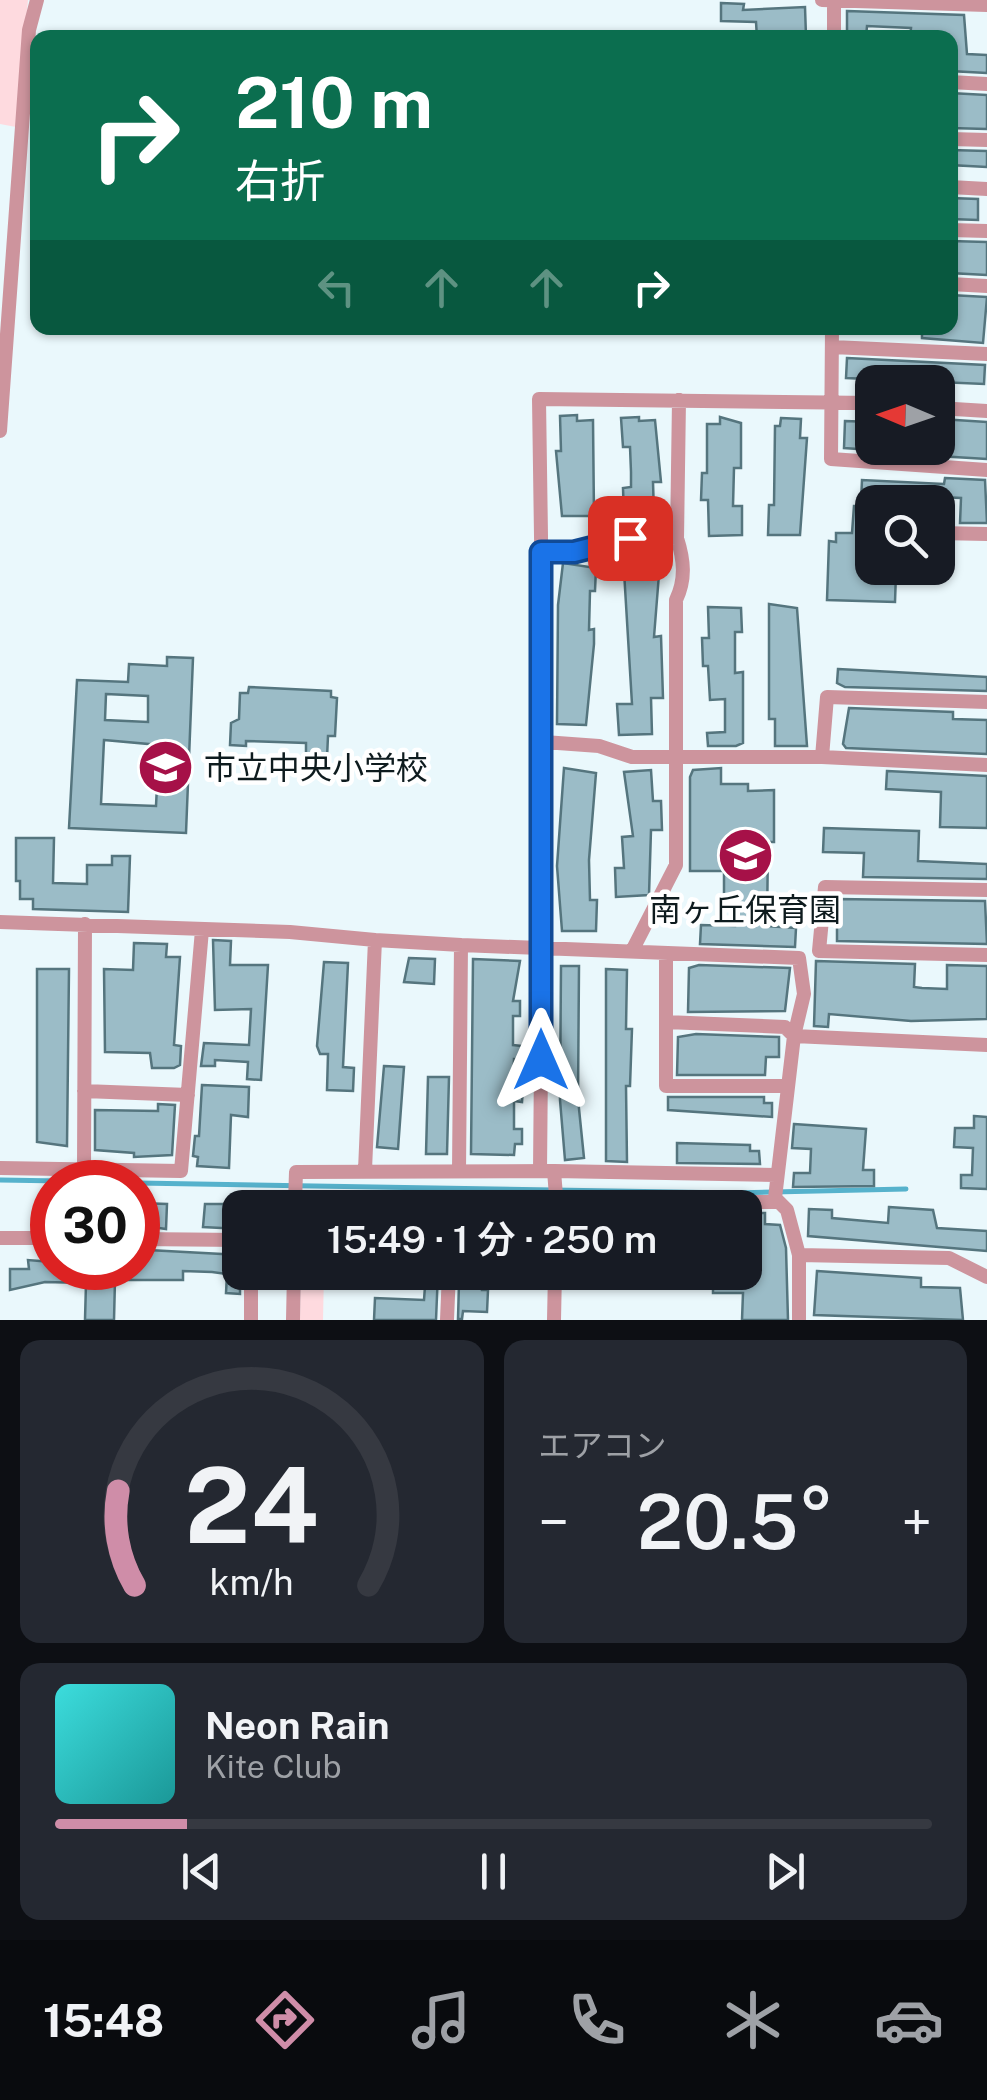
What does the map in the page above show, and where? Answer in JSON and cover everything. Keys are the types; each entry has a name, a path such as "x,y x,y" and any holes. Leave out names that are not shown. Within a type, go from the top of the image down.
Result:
{"street":[{"path":"31,30 37,0"},
{"path":"822,0 987,5"},
{"path":"834,0 834,30"},
{"path":"0,431 30,38"},
{"path":"958,82 987,84"},
{"path":"958,139 987,140"},
{"path":"958,187 987,189"},
{"path":"958,230 987,231"},
{"path":"958,284 987,286"},
{"path":"832,335 831,459 987,470"},
{"path":"832,347 987,354"},
{"path":"554,1190 550,1174 542,949 540,399 855,401"},
{"path":"633,949 676,865 676,600 683,572 677,538 679,400"},
{"path":"955,409 987,411"},
{"path":"955,533 987,534"},
{"path":"541,552 574,552 630,538 677,538"},
{"path":"822,757 827,697 987,702"},
{"path":"544,742 674,759 822,757 987,765"},
{"path":"987,890 825,887 819,951 987,955"},
{"path":"0,922 799,958 804,994 794,1036 775,1190 787,1210 799,1255 799,1320"},
{"path":"84,924 84,1160"},
{"path":"160,1171 181,1171 202,930"},
{"path":"365,1170 376,940"},
{"path":"459,1171 462,945"},
{"path":"666,953 666,1086 788,1086"},
{"path":"666,1022 785,1026 794,1036 987,1045"},
{"path":"84,1091 188,1095"},
{"path":"0,1168 30,1168"},
{"path":"296,1190 296,1172 365,1170 550,1174 775,1190"},
{"path":"762,1191 775,1190"},
{"path":"0,1238 30,1238"},
{"path":"160,1239 222,1240"},
{"path":"799,1255 949,1258 987,1276"},
{"path":"251,1290 251,1320"},
{"path":"293,1320 294,1290"},
{"path":"448,1320 449,1290"},
{"path":"554,1320 555,1290"}],"shaded area":[{"path":"0,0 28,0 16,127 0,124"},
{"path":"301,1290 324,1290 323,1320 300,1320"}],"building":[{"path":"721,3 744,4 743,10 805,7 806,30 756,30 756,22 721,21"},
{"path":"847,11 964,15 967,54 987,55 987,73 958,71 958,30 867,26 867,30 847,30"},
{"path":"958,93 987,95 987,129 958,128"},
{"path":"958,150 987,151 987,167 958,165"},
{"path":"958,198 978,199 978,220 958,219"},
{"path":"958,241 987,242 987,275 958,273"},
{"path":"958,295 987,297 983,343 922,338 958,335"},
{"path":"847,358 985,365 984,384 955,383 955,365 855,365 855,378 846,378"},
{"path":"577,415 577,421 593,420 594,516 562,516 556,451 561,451 560,416"},
{"path":"639,417 639,421 655,420 661,482 653,482 654,514 624,516 623,488 631,487 631,472 630,447 623,447 621,418"},
{"path":"720,417 741,423 741,468 734,468 733,506 742,506 742,535 709,536 708,500 701,500 702,473 707,473 707,424 720,424"},
{"path":"781,418 801,419 800,438 807,438 800,535 768,535 769,505 774,505 775,426 780,426"},
{"path":"955,420 987,422 987,459 955,457"},
{"path":"845,421 855,421 855,449 844,448"},
{"path":"945,478 985,480 987,523 960,523 961,498 955,498 955,485 862,485 862,480 944,484"},
{"path":"855,506 855,585 896,585 895,602 827,600 829,541 836,542 836,533 852,533"},
{"path":"563,563 596,568 595,591 590,591 589,630 594,629 594,644 586,725 557,724 558,605"},
{"path":"624,571 659,574 654,637 661,636 663,698 651,698 652,734 619,735 617,704 632,704"},
{"path":"769,604 797,608 807,746 775,746 775,719 769,719"},
{"path":"708,607 741,608 742,632 735,632 735,673 743,672 743,743 736,746 708,746 707,733 725,732 725,699 710,700 708,666 703,666 702,638 709,638"},
{"path":"167,657 193,658 186,833 69,828 77,680 128,682 129,664 167,666","holes":["106,694 148,696 148,722 105,720","104,740 159,745 156,806 101,804"]},
{"path":"838,669 987,677 987,691 845,687 837,683"},
{"path":"249,687 331,691 331,697 337,698 335,736 328,736 327,758 306,757 306,743 246,741 246,746 230,745 231,723 239,719 240,693 248,693"},
{"path":"849,708 953,712 953,719 987,720 987,754 846,748 843,744"},
{"path":"564,768 596,773 589,860 590,900 597,900 596,931 562,931 557,866"},
{"path":"721,768 721,784 748,784 748,791 774,790 774,842 768,842 767,926 796,928 795,947 700,944 701,925 735,926 736,895 724,895 724,871 690,871 690,777 693,770"},
{"path":"651,770 653,801 661,801 662,830 651,830 649,895 616,897 615,868 624,868 622,837 633,836 624,772"},
{"path":"887,771 987,776 987,828 940,827 941,792 886,789"},
{"path":"824,828 919,831 918,861 987,864 987,879 863,877 864,853 823,852"},
{"path":"16,838 54,838 53,883 87,884 87,865 112,865 112,856 130,856 128,912 33,909 33,899 20,899"},
{"path":"837,899 985,901 987,944 837,941"},
{"path":"213,940 231,941 230,965 268,965 261,1080 247,1079 248,1062 215,1060 215,1066 201,1066 204,1043 249,1045 251,1009 215,1010"},
{"path":"134,943 167,944 166,957 180,957 174,1045 181,1046 180,1065 174,1068 152,1068 150,1053 105,1052 104,969 133,970"},
{"path":"409,958 435,959 434,984 404,982"},
{"path":"473,959 520,961 513,1001 520,1001 520,1016 513,1016 513,1045 523,1046 522,1059 514,1059 513,1088 523,1088 522,1102 514,1101 514,1129 522,1129 522,1144 515,1144 514,1155 471,1154"},
{"path":"816,961 915,964 914,987 947,989 947,965 987,966 987,1019 911,1021 829,1014 828,1027 814,1026"},
{"path":"324,962 348,963 343,1067 354,1068 353,1091 327,1090 328,1054 320,1054 317,1046"},
{"path":"561,966 579,966 578,1099 584,1158 565,1160 560,1100"},
{"path":"689,968 790,968 785,1011 688,1012"},
{"path":"37,969 69,969 67,1146 37,1142"},
{"path":"606,969 627,970 626,1029 632,1029 630,1086 626,1086 627,1162 606,1161"},
{"path":"678,1037 779,1037 779,1057 766,1057 765,1075 677,1075"},
{"path":"384,1066 404,1067 398,1149 377,1147"},
{"path":"428,1077 449,1077 447,1154 426,1154"},
{"path":"202,1085 249,1087 248,1117 231,1115 229,1168 197,1166 198,1157 193,1156 195,1136 199,1136"},
{"path":"668,1097 764,1097 764,1103 772,1103 772,1117 668,1110"},
{"path":"158,1104 175,1105 172,1155 134,1157 134,1153 95,1150 95,1110 158,1111"},
{"path":"974,1116 987,1117 987,1189 961,1188 961,1175 972,1175 973,1148 954,1147 955,1128 974,1128"},
{"path":"794,1124 866,1129 863,1170 874,1170 874,1186 793,1187 794,1173 810,1173 811,1149 792,1148"},
{"path":"677,1143 750,1145 750,1151 759,1151 760,1164 677,1163"},
{"path":"160,1204 167,1204 166,1229 160,1228"},
{"path":"205,1204 222,1204 222,1228 203,1227"},
{"path":"889,1207 933,1210 937,1228 987,1231 987,1251 808,1236 809,1209 832,1210 832,1218 888,1223"},
{"path":"762,1213 765,1224 780,1225 786,1248 788,1320 742,1320 743,1293 713,1293 762,1290"},
{"path":"160,1251 222,1254 222,1273 183,1271 183,1280 160,1280"},
{"path":"30,1260 30,1285 10,1290 10,1269 29,1269"},
{"path":"817,1271 921,1278 921,1287 960,1288 963,1320 814,1315"},
{"path":"86,1290 115,1290 114,1320 85,1320"},
{"path":"425,1290 437,1290 436,1320 374,1320 375,1298 424,1300"},
{"path":"459,1290 488,1290 487,1312 463,1311 462,1319 458,1319"}],"waterway":[{"path":"0,1180 30,1180"},
{"path":"160,1183 734,1193 906,1189"}],"place":[{"name":"市立中央小学校","path":"165,767"},
{"name":"南ヶ丘保育園","path":"745,855"}],"route":[{"path":"541,1060 541,552 574,552 630,538"}]}
